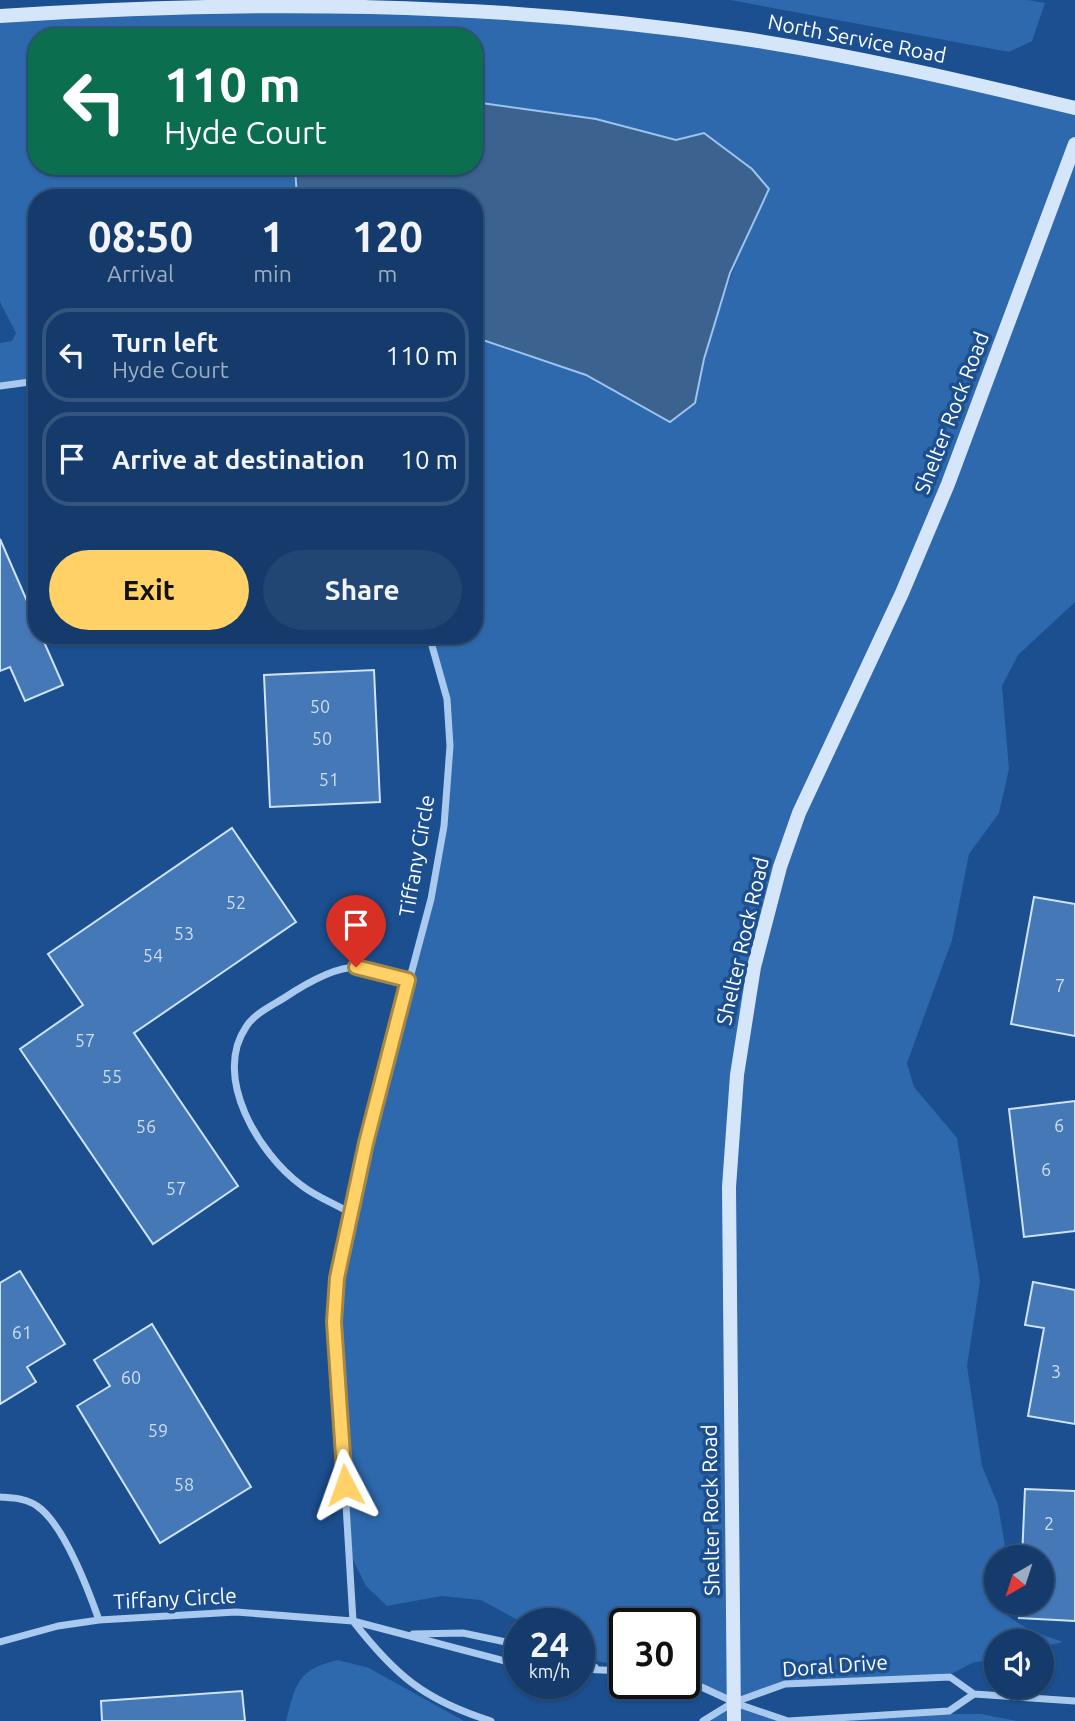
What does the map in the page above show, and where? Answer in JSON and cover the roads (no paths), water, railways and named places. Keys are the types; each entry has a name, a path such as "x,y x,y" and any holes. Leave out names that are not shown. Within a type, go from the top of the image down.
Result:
{"main road":[{"name":"North Service Road","path":"0,16 145,6 270,3 499,11 740,38 923,73 1075,108"},
{"name":"Shelter Rock Road","path":"734,1721 729,1187 737,1075 757,955 780,867 799,813 902,593 948,484 1075,144"}],"street":[{"path":"0,386 28,382"},
{"name":"Tiffany Circle","path":"354,1621 334,1322 337,1278 366,1143 430,899 444,826 450,746 447,699 432,644"},
{"path":"352,1214 301,1185 275,1160 241,1108 235,1087 235,1053 246,1027 258,1014 311,981 356,967 408,980"},
{"path":"0,1497 18,1498 36,1505 53,1521 99,1620"},
{"name":"Tiffany Circle","path":"0,1642 58,1626 99,1620 236,1612 354,1621 504,1661"},
{"path":"354,1621 380,1656 411,1685 491,1721"},
{"name":"Tiffany Circle","path":"403,1634 463,1633 504,1642"},
{"path":"595,1667 606,1670"},
{"path":"595,1670 609,1670"},
{"name":"Doral Drive","path":"734,1702 785,1684 950,1677 974,1694 1075,1700"},
{"path":"700,1686 788,1721 949,1711 974,1694"},
{"path":"703,1721 734,1702"}]}
